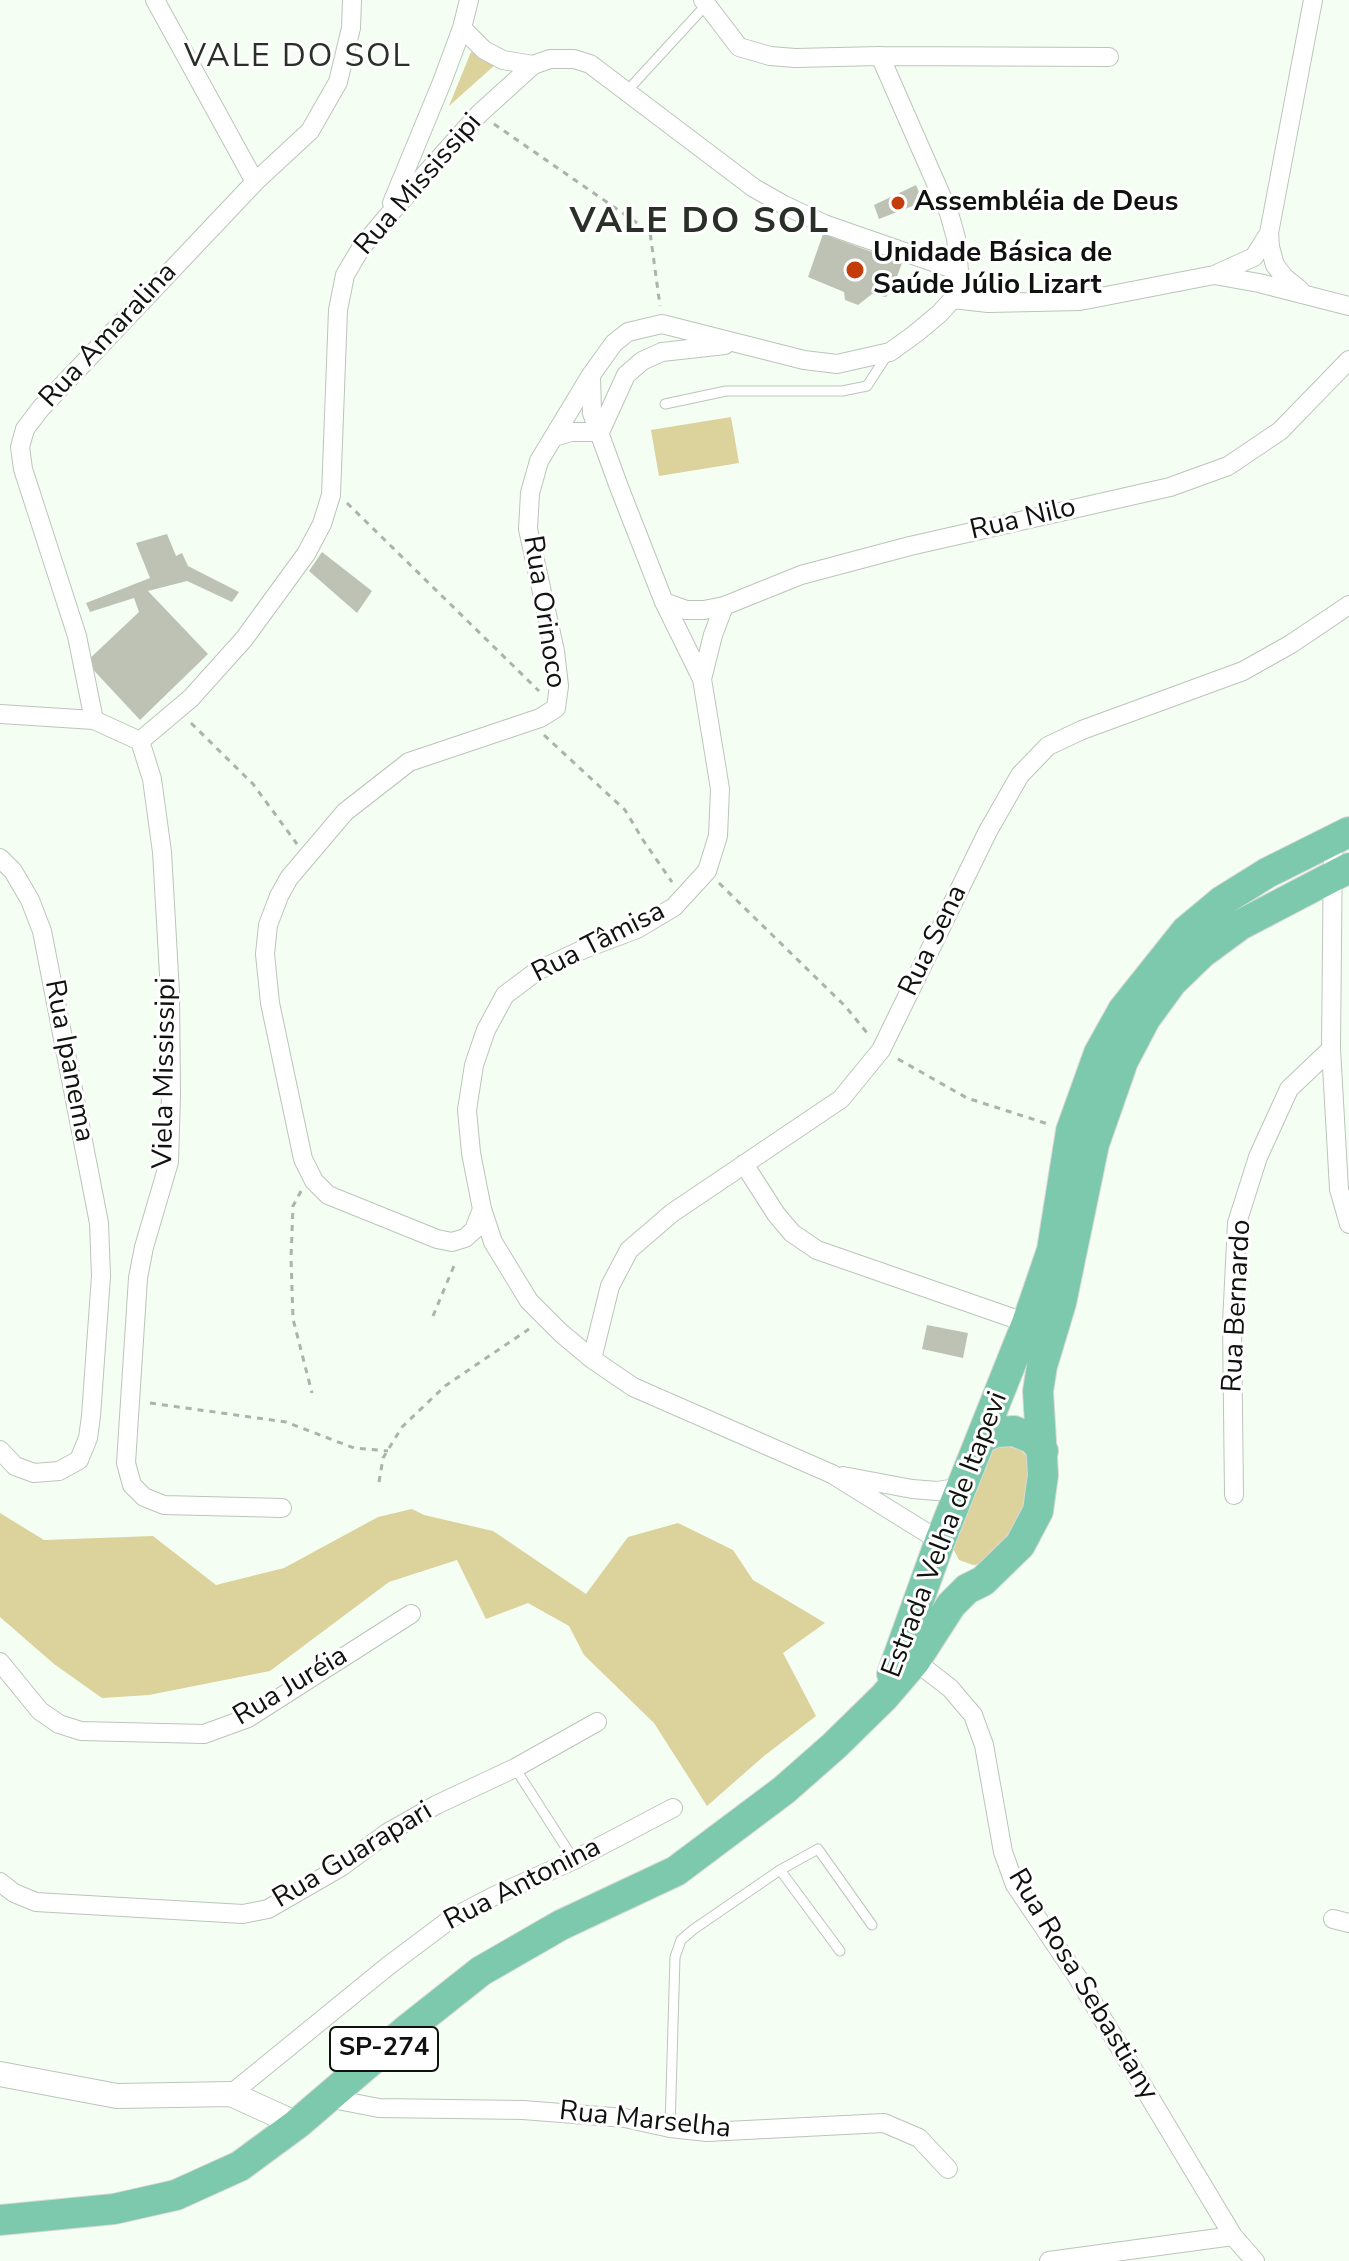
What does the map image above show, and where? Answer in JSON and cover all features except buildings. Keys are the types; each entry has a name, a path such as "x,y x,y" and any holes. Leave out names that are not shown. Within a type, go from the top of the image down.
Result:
{"main road":[{"name":"Estrada Velha de Itapevi","path":"884,1697 940,1541 1027,1323 1052,1250 1071,1131 1099,1053 1123,1010 1186,931 1222,901 1267,873 1341,836"},
{"name":"Estrada Velha de Itapevi","path":"884,1697 915,1661 951,1605 1020,1545 1038,1511 1043,1475 1038,1391 1042,1366 1064,1289 1094,1144 1123,1061 1145,1019 1172,982 1202,953 1240,925 1341,872"},
{"path":"982,1438 996,1432 1014,1431 1033,1439 1043,1451"},
{"path":"940,1541 950,1561 959,1569 968,1572 996,1569"},
{"name":"SP-274","path":"0,2220 114,2209 176,2195 240,2166 297,2124 481,1971 561,1925 676,1871 784,1790 884,1697"}],"street":[{"name":"Rua Amaralina","path":"94,720 77,636 23,469 20,447 25,429 41,408 255,182 310,131 338,82 346,56 352,0"},
{"path":"386,218 462,28 469,0"},
{"path":"1312,298 1284,277 1275,265 1269,233 1313,0"},
{"path":"704,3 739,47 770,56 1109,57"},
{"path":"153,4 255,182"},
{"path":"462,28 484,50 503,60 533,65 550,59 574,59 590,64 754,188 784,205 824,224 959,271"},
{"path":"662,324 804,360 837,364 890,352 939,314 953,299 959,271 956,238 949,213 880,56"},
{"name":"Rua Mississipi","path":"140,741 177,709 244,639 306,554 322,524 331,487 338,310 345,275 361,248 479,114 533,65"},
{"path":"953,299 988,303 1080,301 1214,275 1254,257 1269,233"},
{"path":"1214,275 1349,306"},
{"name":"Rua Orinoco","path":"307,1166 270,1003 265,954 268,925 279,896 306,856 345,812 409,762 530,721 556,708 559,686 555,651 528,529 530,493 539,461 614,343 628,332 662,324"},
{"path":"554,437 571,432 600,432 626,375 642,361 672,350 740,344"},
{"name":"Rua Nilo","path":"664,602 686,610 724,606 801,575 910,546 1170,487 1228,466 1280,431 1349,360"},
{"name":"Rua Tâmisa","path":"591,375 592,413 633,526 664,602 702,679 720,789 718,836 707,871 674,907 637,929 537,971 505,995 486,1030 474,1065 467,1110 471,1153 482,1209 493,1242 529,1301 592,1359 633,1387 832,1474 940,1541"},
{"name":"Rua Sena","path":"592,1359 610,1286 629,1250 672,1213 841,1099 881,1050 988,831 1020,775 1048,746 1082,730 1243,671 1291,644 1349,605"},
{"path":"702,679 724,606"},
{"path":"0,714 94,720 140,741"},
{"name":"Viela Mississipi","path":"140,741 152,779 162,852 170,992 171,1095 169,1162 138,1278 126,1463 132,1485 144,1497 164,1505 282,1508"},
{"path":"1341,836 1341,930 1333,991 1331,1049 1339,1189 1349,1224"},
{"name":"Rua Ipanema","path":"0,858 18,881 42,931 99,1223 101,1276 91,1416 88,1438 79,1460 59,1471 34,1473 15,1466 0,1450"},
{"path":"1333,991 1349,1005"},
{"name":"Rua Bernardo","path":"1234,1495 1232,1323 1237,1223 1258,1157 1289,1089 1331,1049"},
{"path":"744,1164 792,1233 817,1250 1027,1323"},
{"path":"307,1166 314,1181 328,1195 437,1239 452,1242 465,1238 474,1230 482,1209"},
{"name":"Rua Tâmisa","path":"832,1474 912,1489 937,1491 962,1487"},
{"name":"Rua Juréia","path":"0,1662 40,1711 59,1724 81,1731 204,1734 248,1718 411,1614"},
{"name":"Rua Rosa Sebastiany","path":"915,1661 950,1688 973,1715 984,1745 1003,1852 1015,1885 1078,1978 1233,2236 1255,2261"},
{"name":"Rua Guarapari","path":"0,1882 14,1893 36,1902 243,1914 268,1909 341,1867 387,1833 436,1805 515,1768 597,1722"},
{"name":"Rua Antonina","path":"231,2094 452,1918 574,1860 673,1808"},
{"path":"0,2074 117,2096 231,2094 297,2124"},
{"name":"Rua Marselha","path":"327,2098 379,2108 573,2113 707,2132 884,2123 919,2138 948,2169"},
{"path":"1049,2261 1233,2236"}],"lane":[{"path":"627,91 704,3"},
{"path":"665,404 726,391 842,391 867,386 890,352"},
{"path":"515,1768 574,1860"},
{"path":"670,2128 675,1957 681,1940 780,1870 818,1849 872,1925"},
{"path":"780,1870 840,1951"}],"path":[{"path":"479,114 650,232 662,324"},
{"path":"331,487 556,708"},
{"path":"177,709 253,784 306,856"},
{"path":"530,721 625,810 683,897"},
{"path":"707,871 845,1006 881,1050 967,1098 1071,1131"},
{"path":"307,1166 293,1206 291,1258 293,1319 312,1393"},
{"path":"433,1316 465,1238"},
{"path":"379,1482 383,1458 402,1427 445,1386 546,1319"},
{"path":"130,1400 286,1422 354,1448 388,1451"}],"shaded area":[{"path":"471,52 496,64 449,106"},
{"path":"731,417 739,463 659,476 651,430"},
{"path":"999,1445 1019,1449 1028,1457 1030,1468 1021,1524 988,1563 973,1565 959,1560 952,1546 984,1456"},
{"path":"412,1509 424,1515 493,1531 586,1594 628,1537 678,1523 733,1550 753,1580 825,1623 783,1653 816,1716 707,1806 654,1723 584,1655 569,1626 528,1603 486,1619 457,1560 389,1582 270,1671 149,1695 102,1698 54,1664 0,1617 0,1513 44,1540 153,1536 216,1585 284,1568 378,1517"}],"place":[{"name":"Assembléia de Deus","path":"898,203"},
{"name":"Unidade Básica de Saúde Júlio Lizart","path":"855,270"}],"district":[{"name":"VALE DO SOL","path":"298,58"},
{"name":"VALE DO SOL","path":"700,223"}]}
